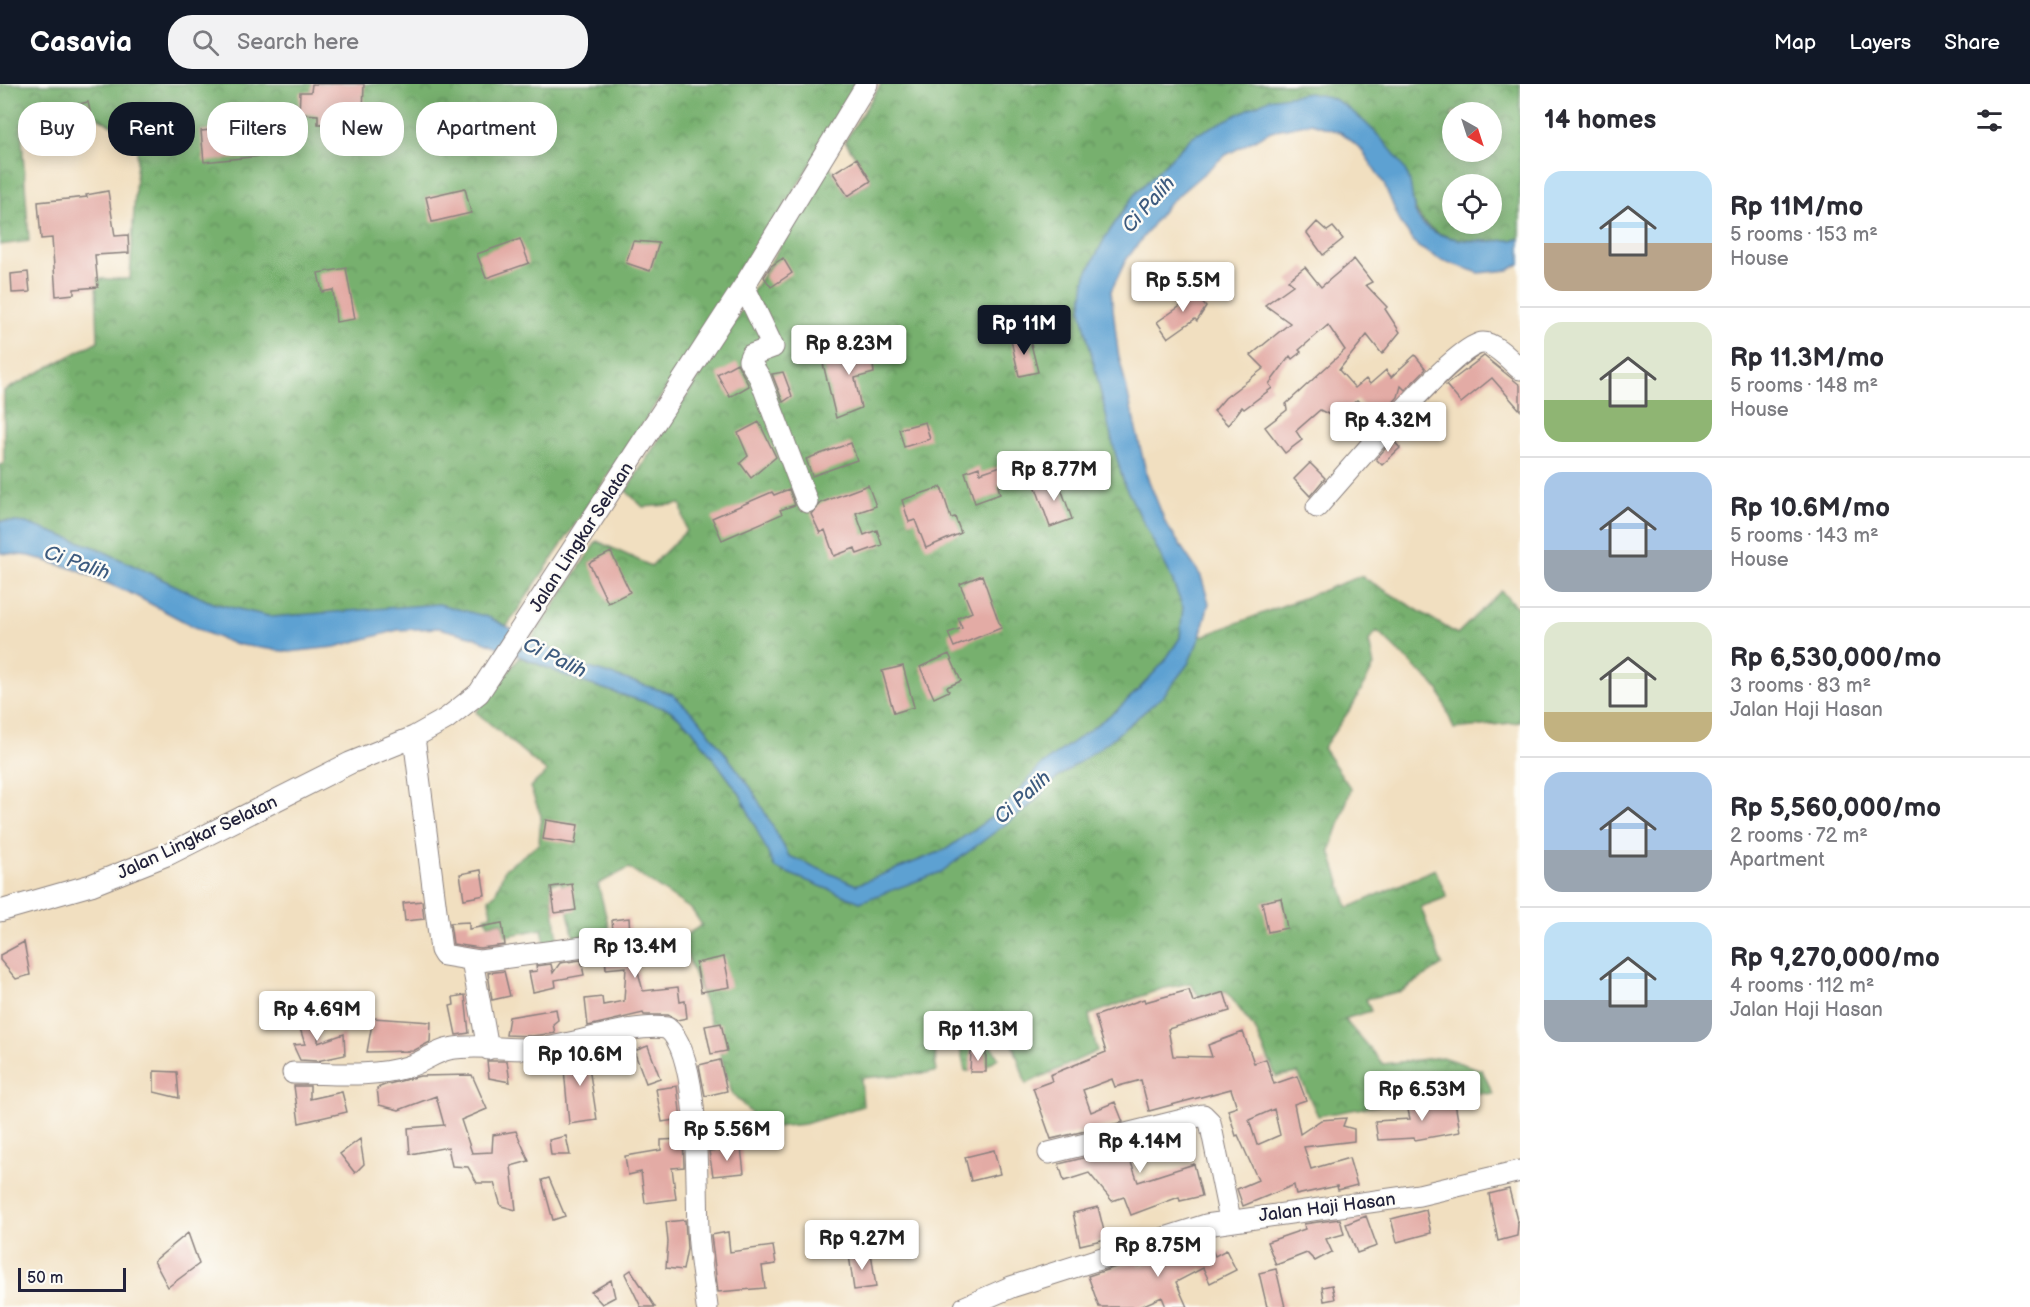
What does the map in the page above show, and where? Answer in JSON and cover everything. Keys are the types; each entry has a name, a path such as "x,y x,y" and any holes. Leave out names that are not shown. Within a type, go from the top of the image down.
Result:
{"street":[{"name":"Jalan Lingkar Selatan","path":"0,911 91,885 170,854 350,763 446,720 479,693 744,286 867,84"},
{"path":"744,286 773,346 771,349 751,355 749,360 760,378 807,502"},
{"path":"1317,507 1387,427 1475,345 1483,343 1492,346 1520,369"},
{"path":"414,736 441,950 447,957 472,960 599,945"},
{"path":"472,960 488,1049"},
{"path":"293,1073 382,1073 408,1067 448,1049 471,1046 488,1049 545,1048 656,1026 667,1028 674,1033 679,1043 693,1104 698,1228 707,1307"},
{"path":"1049,1154 1203,1115 1210,1122 1230,1219"},
{"name":"Jalan Haji Hasan","path":"965,1307 1011,1287 1129,1248 1230,1219 1323,1210 1419,1195 1520,1171"}],"green space":[{"path":"0,84 859,84 747,268 507,626 488,617 355,612 272,617 212,603 94,547 26,523 0,521 0,465 4,464 4,391 98,341 96,279 130,279 137,156 195,156 195,102 108,102 108,123 96,116 96,102 18,102 18,156 23,156 29,241 0,245"},
{"path":"881,84 1520,84 1520,239 1473,241 1456,239 1441,234 1429,227 1419,216 1413,201 1335,99 1193,136 1134,195 1105,238 1086,275 1081,310 1125,486 1168,570 1183,607 1180,638 1164,662 1139,689 1117,710 1040,766 1003,809 945,850 856,885 789,856 751,788 699,719 672,694 586,667 532,639 597,541 651,566 686,531 681,504 643,507 626,491 746,303 829,165 848,196 871,181 845,141"},
{"path":"1361,576 1457,634 1501,591 1520,610 1520,722 1454,729 1439,690 1377,631 1369,641 1374,666 1353,705 1323,748 1351,789 1330,851 1348,908 1435,869 1447,897 1421,907 1442,965 1402,991 1366,999 1371,1011 1344,1019 1383,1064 1442,1057 1482,1070 1493,1094 1455,1092 1318,1116 1298,1073 1276,1077 1256,1031 1226,991 1199,996 1190,983 1161,989 1089,1015 1097,1051 1026,1084 1006,1022 985,1032 998,1058 979,1071 965,1071 960,1048 935,1040 936,1072 861,1078 863,1106 805,1124 765,1128 732,1093 705,1004 681,938 702,925 692,910 629,868 598,884 611,936 575,943 561,882 551,883 558,942 545,944 542,929 506,936 502,922 488,924 485,917 491,915 489,899 495,894 505,869 539,844 541,816 530,787 547,772 476,712 520,657 579,681 670,710 691,728 740,794 775,868 860,902 1024,811 1060,776 1140,716 1174,681 1200,637"}],"water":[{"name":"Ci Palih","path":"1309,93 1336,100 1384,142 1400,162 1408,177 1415,212 1422,223 1447,237 1462,240 1520,239 1520,264 1509,270 1479,273 1441,260 1418,247 1401,224 1383,182 1362,150 1342,133 1311,123 1271,131 1224,156 1168,204 1126,260 1111,291 1118,352 1147,476 1166,524 1201,576 1209,603 1200,637 1188,664 1163,696 1108,742 1057,778 1026,809 941,872 860,902 775,868 740,794 691,728 670,710 579,681 474,637 439,628 398,630 335,647 289,652 234,644 204,632 132,594 77,570 30,556 0,553 0,521 26,523 94,547 212,603 272,617 439,604 488,617 586,667 672,694 699,719 751,788 789,856 856,885 945,850 1003,809 1040,766 1117,710 1139,689 1164,662 1180,638 1183,607 1168,570 1125,486 1115,452 1081,310 1086,275 1105,238 1134,195 1193,136 1269,99"}],"building":[{"path":"312,84 364,84 363,102 320,102 320,124 318,124 318,115 308,114 308,102 300,102 300,92 311,92"},
{"path":"207,130 207,156 260,156 204,162 201,131"},
{"path":"857,158 871,181 848,196 833,173"},
{"path":"465,188 471,213 432,222 426,197"},
{"path":"108,191 115,236 128,235 129,253 95,255 98,287 74,289 74,294 56,296 52,238 41,239 38,202 87,197 86,195"},
{"path":"1317,222 1327,231 1333,227 1343,239 1323,255 1307,233"},
{"path":"520,239 529,263 486,278 477,254"},
{"path":"633,241 659,243 650,271 626,263"},
{"path":"783,258 792,273 771,287 764,277 771,266"},
{"path":"1354,259 1372,282 1366,285 1387,307 1385,309 1400,332 1382,354 1367,335 1339,370 1355,388 1366,379 1370,384 1386,370 1391,377 1415,355 1426,369 1405,390 1401,386 1398,397 1378,419 1357,400 1336,418 1320,410 1296,431 1302,440 1285,453 1265,427 1287,410 1286,404 1345,350 1328,325 1299,350 1301,352 1292,359 1290,356 1269,384 1272,388 1244,409 1242,407 1228,425 1214,411 1225,398 1264,368 1251,355 1290,323 1265,305 1293,285 1288,280 1305,267 1321,287"},
{"path":"346,268 355,319 336,322 333,290 322,292 318,273"},
{"path":"28,272 30,292 12,293 11,274"},
{"path":"1188,286 1206,307 1197,321 1195,319 1168,338 1157,322 1182,305 1174,298"},
{"path":"1029,336 1038,372 1019,376 1011,340"},
{"path":"882,345 886,361 873,364 874,373 855,378 861,408 836,418 821,355 842,351 843,356"},
{"path":"1484,356 1520,385 1520,410 1492,378 1461,403 1446,385"},
{"path":"737,363 749,386 730,397 717,374"},
{"path":"783,372 792,396 783,402 772,374"},
{"path":"759,422 776,457 751,478 740,463 748,456 738,433"},
{"path":"925,422 930,439 904,447 899,429"},
{"path":"1393,440 1400,448 1382,465 1376,459"},
{"path":"851,443 857,460 812,476 806,459"},
{"path":"1020,457 1025,478 998,486 1000,494 975,503 965,472 979,467 980,473 1001,466 1000,462"},
{"path":"1310,463 1325,478 1310,496 1294,479"},
{"path":"1057,477 1072,519 1050,527 1035,485"},
{"path":"868,485 876,506 856,513 864,535 877,530 882,545 857,554 855,548 834,556 825,530 820,533 811,514 820,503"},
{"path":"941,487 951,518 955,517 961,533 926,548 915,520 909,522 902,500"},
{"path":"789,489 795,505 780,510 782,514 722,540 712,518 772,492 774,495"},
{"path":"611,552 630,592 608,603 589,563"},
{"path":"982,575 1001,628 954,647 948,633 962,628 958,618 972,612 960,584"},
{"path":"949,654 961,681 947,687 949,691 934,698 920,667"},
{"path":"903,666 914,707 894,713 882,671"},
{"path":"546,820 578,825 575,844 543,839"},
{"path":"481,870 485,895 464,899 460,874"},
{"path":"572,884 576,910 555,913 551,887"},
{"path":"1281,898 1287,928 1268,932 1262,902"},
{"path":"422,901 424,919 405,921 403,903"},
{"path":"629,918 630,933 653,929 656,945 672,938 674,953 634,956 643,991 678,987 680,1002 685,1001 687,1018 677,1020 668,1015 644,1015 643,1013 588,1026 585,999 602,997 603,1005 624,1001 626,967 606,969 605,956 614,944 612,920"},
{"path":"469,922 469,929 502,923 505,945 480,948 453,944 450,923"},
{"path":"24,942 30,975 16,979 0,960 0,955"},
{"path":"724,957 730,987 701,992 696,963"},
{"path":"581,960 584,975 555,980 556,987 533,992 529,972 537,971 536,966 551,964 553,973 560,963"},
{"path":"504,971 510,996 492,1000 488,973"},
{"path":"1189,990 1193,1002 1224,992 1230,1011 1168,1029 1173,1056 1212,1057 1208,1045 1243,1032 1254,1063 1266,1059 1274,1084 1297,1076 1306,1100 1294,1104 1300,1134 1321,1120 1346,1118 1343,1126 1354,1129 1354,1141 1304,1147 1311,1169 1349,1158 1357,1185 1338,1190 1337,1186 1296,1195 1294,1185 1243,1206 1237,1189 1258,1180 1238,1135 1236,1136 1228,1110 1237,1107 1231,1089 1149,1111 1141,1080 1115,1087 1112,1079 1083,1090 1091,1112 1115,1102 1123,1122 1051,1139 1033,1088 1052,1081 1050,1075 1106,1052 1095,1016 1144,999 1145,1002","holes":["1274,1109 1280,1135 1257,1145 1249,1120"]},
{"path":"465,995 469,1033 456,1035 450,1006 454,1005 453,997"},
{"path":"556,1009 558,1020 553,1024 555,1033 532,1036 506,1035 509,1017"},
{"path":"319,1014 318,1043 344,1034 345,1055 317,1061 300,1060 293,1045 305,1044 297,1019"},
{"path":"373,1018 431,1022 430,1042 413,1051 367,1052"},
{"path":"721,1023 727,1051 711,1054 705,1026"},
{"path":"648,1046 660,1078 646,1083 634,1051"},
{"path":"597,1050 599,1065 589,1067 597,1120 569,1124 563,1058"},
{"path":"971,1051 986,1051 986,1072 970,1072"},
{"path":"720,1060 727,1091 705,1096 699,1065"},
{"path":"487,1061 507,1061 510,1082 489,1078"},
{"path":"154,1071 177,1072 179,1098 154,1092"},
{"path":"472,1075 487,1109 461,1120 472,1153 492,1152 493,1135 516,1131 529,1161 511,1166 516,1210 501,1206 494,1183 477,1183 468,1167 452,1166 448,1147 410,1154 408,1128 444,1125 436,1096 399,1110 379,1105 377,1088 385,1085 420,1076"},
{"path":"294,1086 310,1086 310,1099 342,1092 347,1112 299,1123"},
{"path":"677,1086 681,1119 662,1122 656,1089"},
{"path":"1454,1097 1460,1132 1415,1140 1414,1138 1378,1140 1375,1121 1410,1119 1407,1105"},
{"path":"1187,1132 1195,1157 1173,1157 1170,1147 1146,1157 1129,1157 1138,1182 1194,1164 1202,1196 1180,1201 1179,1197 1131,1215 1124,1197 1112,1201 1089,1173 1064,1181 1059,1164"},
{"path":"566,1136 570,1155 551,1155 549,1140"},
{"path":"360,1139 364,1164 355,1173 340,1154"},
{"path":"683,1139 684,1167 672,1168 676,1199 645,1203 641,1172 628,1175 625,1156 661,1150 661,1140"},
{"path":"741,1148 744,1173 713,1176 709,1151"},
{"path":"994,1150 1000,1174 971,1181 965,1157"},
{"path":"549,1178 565,1216 553,1220 542,1180"},
{"path":"1509,1189 1518,1224 1517,1236 1498,1241 1489,1194"},
{"path":"1098,1207 1106,1239 1080,1245 1073,1213"},
{"path":"1426,1210 1431,1233 1397,1242 1391,1219"},
{"path":"1366,1216 1377,1246 1357,1253 1346,1224"},
{"path":"1340,1219 1344,1234 1326,1239 1332,1252 1315,1261 1307,1253 1276,1265 1267,1242 1305,1229 1304,1224"},
{"path":"685,1220 687,1249 683,1270 666,1268 668,1242 666,1222"},
{"path":"728,1232 730,1252 773,1246 776,1264 762,1266 765,1288 718,1292 711,1235"},
{"path":"188,1233 199,1264 168,1287 154,1261"},
{"path":"1206,1238 1215,1256 1226,1250 1236,1270 1210,1283 1203,1268 1176,1282 1187,1307 1166,1307 1162,1297 1139,1307 1099,1307 1088,1276 1137,1260 1139,1266 1161,1258 1163,1261 1190,1247 1189,1244"},
{"path":"871,1252 876,1287 854,1290 849,1255"},
{"path":"1276,1269 1285,1307 1267,1307 1259,1273"},
{"path":"631,1270 655,1307 641,1307 625,1274"},
{"path":"611,1280 615,1297 602,1304 591,1292"},
{"path":"1332,1285 1335,1299 1324,1301 1322,1287"}]}
